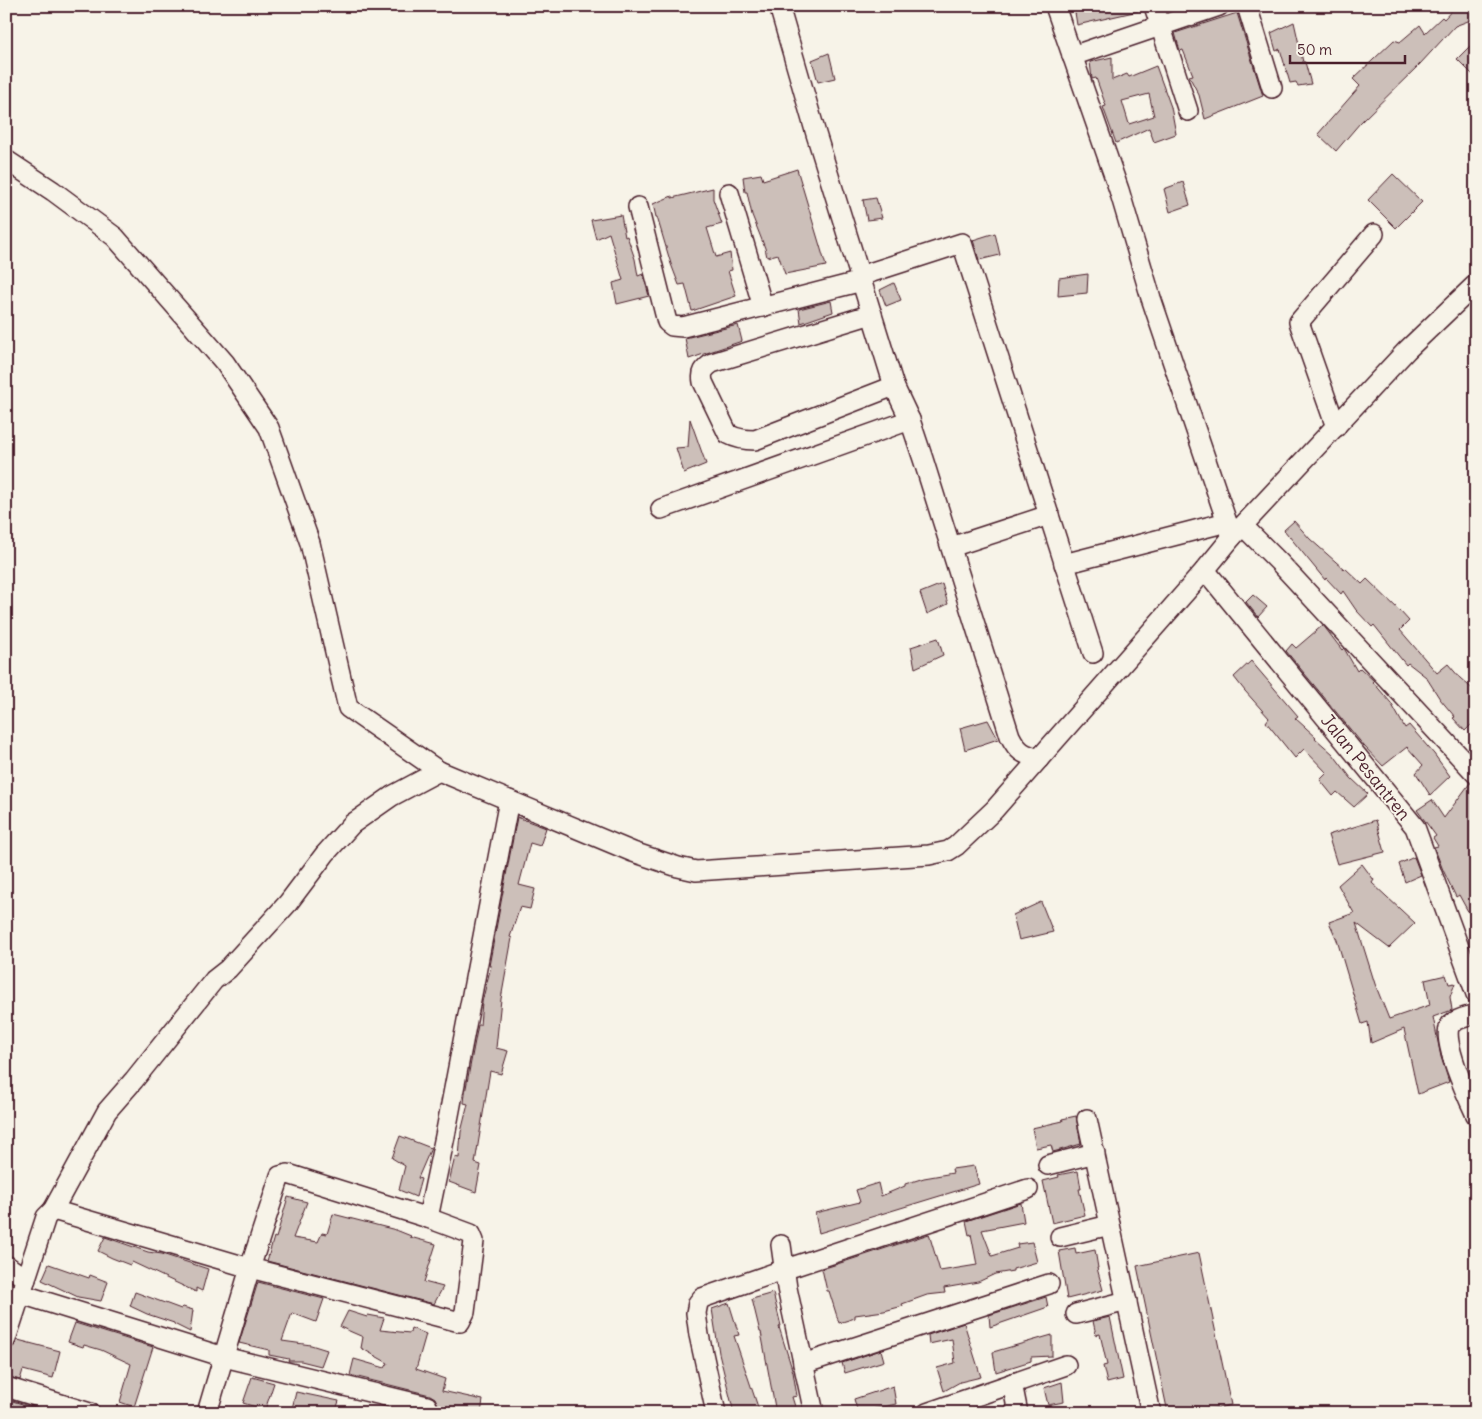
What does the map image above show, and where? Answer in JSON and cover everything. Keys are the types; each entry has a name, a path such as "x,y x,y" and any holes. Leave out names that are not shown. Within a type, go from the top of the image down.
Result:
{"street":[{"path":"779,6 894,386 910,420 1010,736 1015,747 1021,752 1039,759"},
{"path":"1055,6 1119,190 1157,316 1234,528 1285,569 1476,774"},
{"path":"1154,6 1188,111"},
{"path":"1072,56 1218,6"},
{"path":"1247,6 1272,88"},
{"path":"6,160 53,191 115,237 225,363 269,428 307,534 348,708 439,771 633,852 696,871 912,857 948,851 956,846 994,810 1205,570 1234,528 1336,426 1407,350 1476,284"},
{"path":"729,193 763,307"},
{"path":"638,207 667,322 676,327 683,327 763,307 861,278 962,242 1093,653"},
{"path":"1336,426 1299,322 1374,234"},
{"path":"872,314 712,363 704,370 702,375 703,382 728,434 734,438 745,440 755,440 894,386"},
{"path":"661,509 910,420"},
{"path":"951,547 1049,515"},
{"path":"1064,564 1234,528"},
{"name":"Jalan Pesantren","path":"1205,570 1415,827 1476,994"},
{"path":"6,1339 46,1217 53,1210 107,1111 214,980 228,970 288,903 325,854 352,824 392,796 439,771"},
{"path":"428,1218 509,800"},
{"path":"1476,1014 1452,1023 1448,1030 1448,1038 1459,1075 1476,1115"},
{"path":"1087,1119 1151,1413"},
{"path":"1048,1165 1094,1153"},
{"path":"53,1210 250,1268 460,1322 465,1312 474,1241 471,1234 428,1218 288,1174 280,1176 250,1268 207,1413"},
{"path":"716,1413 696,1314 698,1303 702,1298 1028,1189"},
{"path":"1060,1237 1110,1225"},
{"path":"780,1245 783,1270 814,1413"},
{"path":"6,1265 23,1287 224,1357 427,1406"},
{"path":"803,1364 1049,1284"},
{"path":"1076,1314 1127,1301"},
{"path":"927,1413 1066,1365"},
{"path":"1012,1383 1018,1413"},
{"path":"6,1387 90,1413"}],"building":[{"path":"1074,6 1138,6 1138,11 1077,25"},
{"path":"1456,6 1476,6 1476,18 1455,26 1420,64 1360,123 1336,151 1318,134 1360,86 1353,79 1394,40 1400,42 1420,25 1425,33 1442,17 1444,19"},
{"path":"1237,13 1263,96 1205,119 1199,95 1189,76 1193,75 1183,50 1180,51 1175,33"},
{"path":"1294,22 1303,62 1305,62 1311,84 1298,86 1296,82 1290,83 1280,49 1276,51 1271,33"},
{"path":"1476,40 1476,78 1457,59"},
{"path":"829,53 835,78 818,82 812,60"},
{"path":"1112,57 1112,80 1127,74 1129,77 1156,66 1171,107 1176,134 1154,142 1149,128 1116,143 1103,107 1106,106 1096,78 1092,79 1090,62","holes":["1149,94 1154,116 1129,124 1122,101"]},
{"path":"797,169 826,266 785,274 778,254 767,257 752,215 747,192 745,192 743,177 761,174 763,180"},
{"path":"1393,174 1422,202 1396,228 1368,200"},
{"path":"1183,182 1190,205 1170,212 1164,189"},
{"path":"713,188 713,199 722,224 707,228 716,257 730,253 732,270 728,271 736,296 692,311 685,284 679,285 671,264 653,204 672,196 672,198"},
{"path":"876,198 882,218 867,220 863,200"},
{"path":"621,215 625,237 627,236 635,259 638,276 643,274 649,296 617,304 613,283 623,280 609,233 596,239 591,220"},
{"path":"995,233 1000,255 979,260 973,240"},
{"path":"1088,274 1087,293 1058,296 1059,278"},
{"path":"894,283 901,300 886,306 880,290"},
{"path":"831,301 833,312 801,323 799,309"},
{"path":"738,325 742,341 689,359 685,338"},
{"path":"690,419 706,464 684,473 676,448 688,447"},
{"path":"1294,521 1310,539 1344,569 1362,584 1367,579 1400,611 1409,621 1400,630 1437,673 1448,664 1476,692 1476,720 1465,731 1453,718 1455,717 1440,699 1426,677 1408,663 1406,665 1374,625 1372,627 1356,610 1343,591 1341,594 1326,578 1325,580 1284,530"},
{"path":"942,584 948,604 927,614 920,593"},
{"path":"1253,595 1267,607 1258,617 1246,602"},
{"path":"1323,625 1342,650 1344,648 1357,671 1360,668 1374,681 1391,703 1405,728 1409,725 1450,776 1430,795 1416,773 1423,765 1407,747 1383,766 1364,746 1286,651 1292,644 1296,648"},
{"path":"938,638 943,655 915,668 911,647"},
{"path":"1251,661 1298,716 1295,718 1333,754 1351,778 1368,794 1354,807 1337,792 1333,796 1320,780 1327,773 1304,749 1295,758 1266,722 1269,718 1234,677"},
{"path":"988,720 998,739 965,750 960,728"},
{"path":"1470,783 1476,785 1476,926 1459,895 1456,897 1443,870 1434,847 1438,846 1433,838 1436,836 1417,810 1432,800 1444,818"},
{"path":"517,817 546,828 540,846 530,843 519,885 535,889 530,909 520,907 510,937 512,938 501,999 496,1048 508,1051 501,1074 490,1071 475,1163 481,1165 476,1192 449,1182 455,1157 459,1158 461,1132 468,1104 464,1103 465,1093 478,1025 480,1025 482,1002 491,966 489,966"},
{"path":"1376,820 1385,852 1337,864 1328,835"},
{"path":"1414,857 1421,875 1405,882 1399,864"},
{"path":"1362,864 1374,880 1372,883 1415,923 1389,948 1356,923 1375,984 1389,1019 1430,1005 1425,980 1446,975 1449,984 1455,983 1450,997 1452,1010 1433,1017 1441,1057 1449,1082 1418,1094 1404,1029 1371,1043 1368,1022 1362,1024 1337,940 1329,922 1354,913 1338,885"},
{"path":"1041,902 1053,932 1019,940 1013,915"},
{"path":"1076,1116 1081,1144 1053,1152 1051,1145 1036,1148 1032,1128"},
{"path":"400,1136 431,1148 418,1178 421,1179 416,1197 399,1190 405,1166 392,1158"},
{"path":"974,1166 979,1184 819,1233 815,1213 860,1202 856,1190 878,1183 881,1196 905,1186 905,1184 924,1178 953,1173 952,1169"},
{"path":"1078,1171 1081,1189 1079,1189 1085,1215 1052,1223 1043,1181 1059,1177 1058,1175"},
{"path":"288,1197 307,1202 293,1238 318,1242 322,1233 327,1234 333,1214 396,1230 410,1237 436,1244 424,1282 443,1287 434,1304 267,1261"},
{"path":"1021,1203 1024,1222 982,1230 992,1256 1018,1248 1017,1244 1032,1242 1037,1262 1013,1269 1013,1271 995,1274 978,1282 944,1288 945,1293 927,1295 902,1304 903,1306 855,1315 855,1318 839,1323 829,1291 827,1291 822,1269 929,1234 940,1271 977,1265 971,1234 969,1235 966,1221"},
{"path":"105,1237 148,1252 162,1254 208,1269 202,1291 196,1288 196,1292 132,1262 130,1265 98,1251"},
{"path":"1075,1248 1076,1254 1095,1250 1097,1268 1103,1290 1067,1299 1059,1251"},
{"path":"1199,1253 1231,1405 1197,1413 1168,1413 1137,1266"},
{"path":"49,1264 89,1278 90,1275 108,1282 101,1301 78,1297 42,1280"},
{"path":"258,1282 324,1299 316,1322 292,1313 282,1341 311,1345 327,1350 321,1366 301,1361 288,1361 289,1359 269,1355 269,1350 239,1343"},
{"path":"135,1292 181,1309 183,1307 193,1310 190,1332 174,1323 130,1306"},
{"path":"773,1293 781,1326 779,1327 793,1372 797,1396 792,1397 797,1413 776,1413 761,1332 752,1299"},
{"path":"1046,1297 1048,1307 990,1327 989,1315"},
{"path":"729,1303 739,1335 734,1336 760,1413 734,1413 719,1353 712,1309"},
{"path":"348,1311 367,1317 368,1315 384,1318 380,1330 410,1333 411,1328 426,1334 416,1369 445,1379 442,1391 483,1400 481,1413 450,1413 451,1409 438,1405 435,1398 430,1395 350,1375 354,1359 385,1368 388,1363 361,1348 363,1337 340,1327"},
{"path":"1110,1317 1123,1379 1107,1383 1103,1366 1107,1365 1100,1334 1096,1335 1093,1321"},
{"path":"75,1323 153,1347 134,1407 120,1402 131,1364 101,1350 68,1342"},
{"path":"964,1323 981,1377 960,1382 944,1391 937,1368 955,1363 952,1339 929,1344 928,1335"},
{"path":"1052,1335 1052,1356 1031,1357 1031,1361 996,1372 993,1352"},
{"path":"18,1340 60,1351 53,1378 23,1370 20,1380 6,1376 6,1366 11,1349"},
{"path":"881,1350 884,1361 845,1373 842,1363"},
{"path":"252,1377 274,1383 265,1410 243,1403"},
{"path":"1062,1382 1064,1402 1048,1405 1044,1388"},
{"path":"893,1386 896,1404 874,1409 874,1411 858,1413 854,1399"},
{"path":"296,1392 339,1401 335,1413 291,1413"},
{"path":"6,1399 45,1411 45,1413 6,1413"}]}
